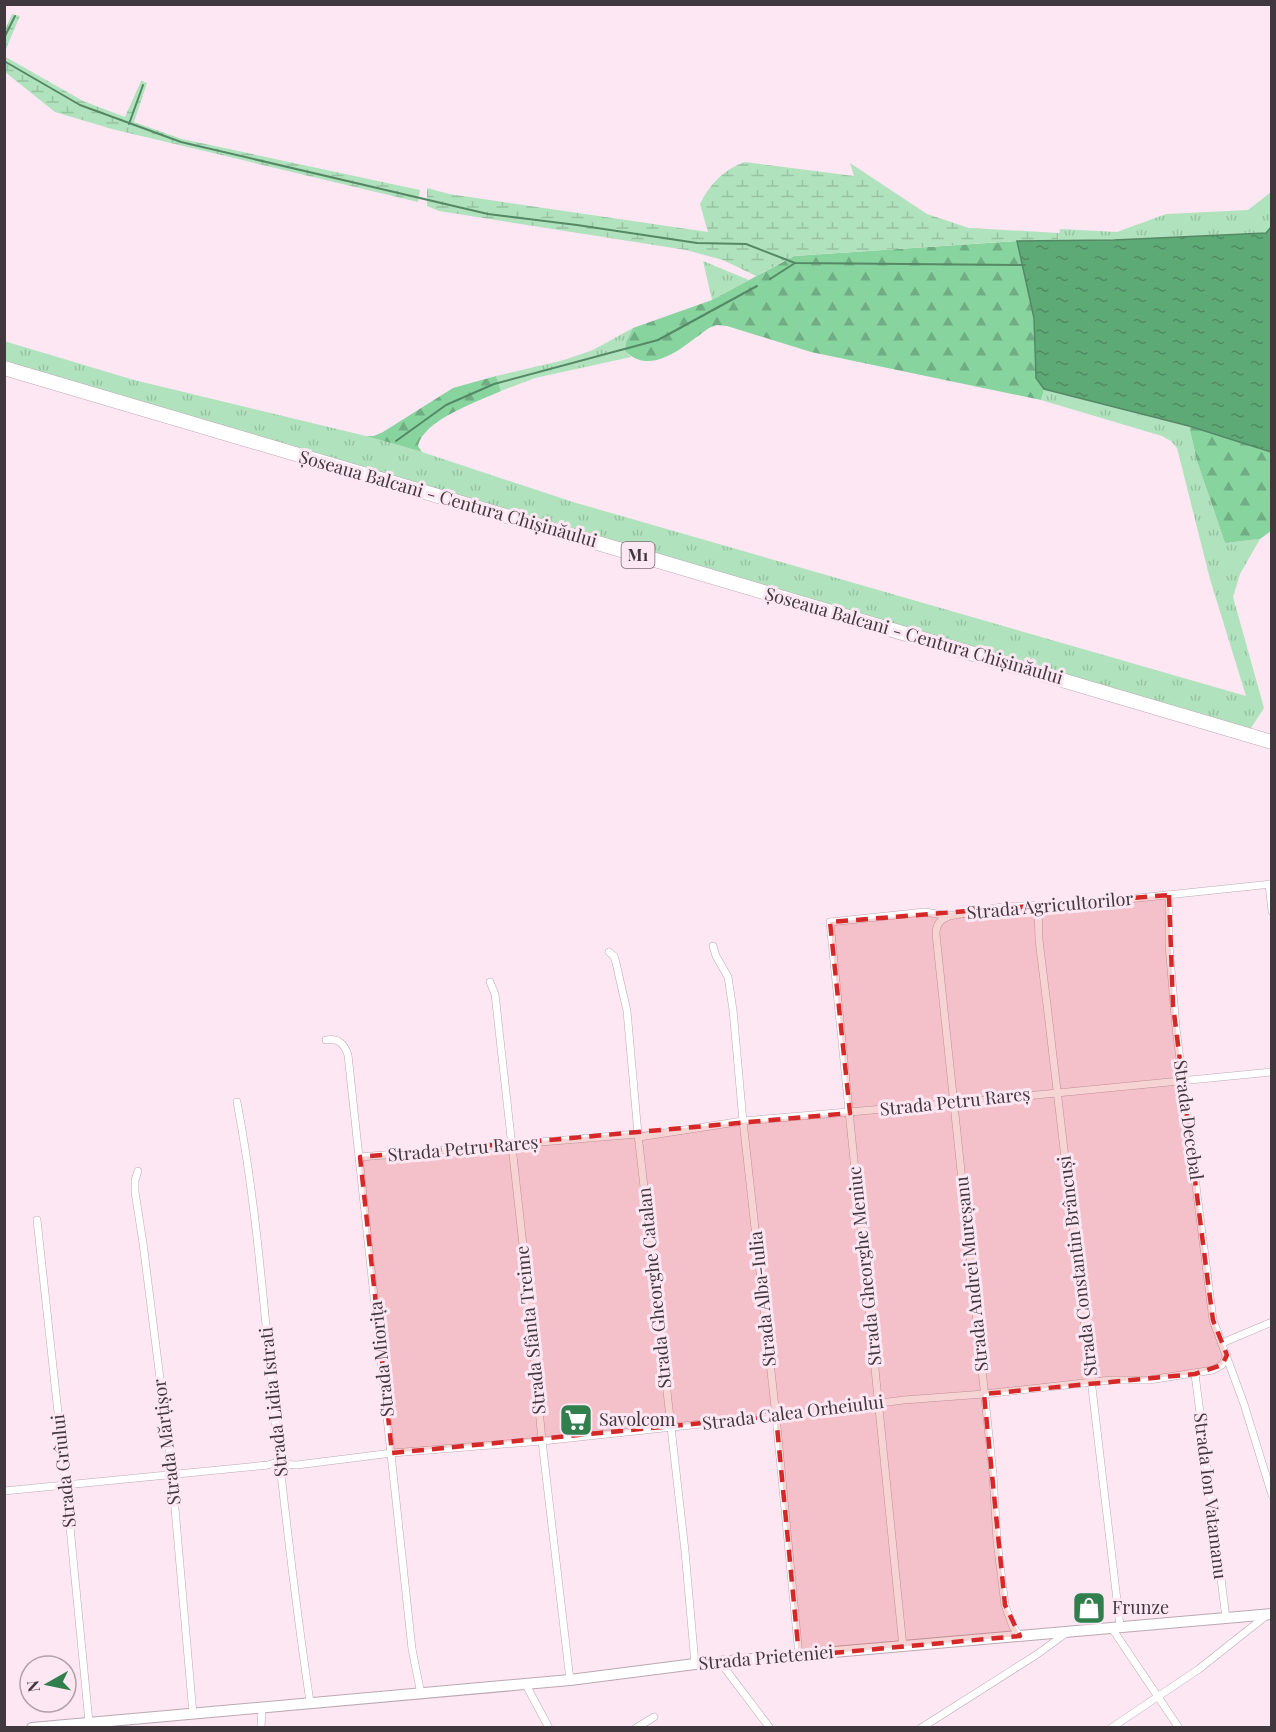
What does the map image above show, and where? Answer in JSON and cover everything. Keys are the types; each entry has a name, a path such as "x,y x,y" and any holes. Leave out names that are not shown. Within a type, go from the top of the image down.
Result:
{"highway":[{"name":"Șoseaua Balcani - Centura Chișinăului","path":"4,368 1272,741"}],"street":[{"name":"Strada Agricultorilor","path":"830,922 925,912 949,916 1002,907 1169,895 1270,884"},
{"path":"1270,884 1272,911"},
{"name":"Strada Decebal","path":"1169,895 1167,916 1173,1005 1213,1320 1222,1342"},
{"name":"Strada Constantin Brâncuși","path":"1038,906 1039,940 1092,1383 1115,1626"},
{"name":"Strada Andrei Mureșanu","path":"949,916 939,922 936,928 993,1474 997,1541 1005,1605 1013,1627 1020,1636"},
{"name":"Strada Gheorghe Meniuc","path":"830,922 903,1647"},
{"name":"Strada Alba-Iulia","path":"713,946 719,964 728,977 733,1010 799,1656"},
{"name":"Strada Gheorghe Catalan","path":"609,952 614,956 627,1011 638,1136 695,1664"},
{"name":"Strada Sfânta Treime","path":"490,982 495,994 528,1290 542,1441 570,1680"},
{"name":"Strada Miorița","path":"326,1040 337,1040 343,1044 348,1055 412,1649 421,1694"},
{"name":"Strada Petru Rareș","path":"360,1157 638,1136 743,1121 850,1113 1272,1072"},
{"name":"Strada Lidia Istrati","path":"237,1102 254,1212 292,1578 310,1702"},
{"name":"Strada Mărțișor","path":"138,1171 135,1192 172,1474 193,1714"},
{"name":"Strada Grîului","path":"37,1220 66,1486 88,1722"},
{"path":"1272,1322 1222,1342 1272,1495"},
{"name":"Strada Calea Orheiului","path":"4,1491 280,1462 297,1465 392,1453 542,1441 878,1403 1124,1379 1149,1380 1213,1370 1222,1365 1227,1355"},
{"name":"Strada Ion Vatamanu","path":"1194,1374 1226,1618"},
{"path":"1111,1728 1232,1644 1269,1614"},
{"name":"Strada Prieteniei","path":"32,1728 570,1680 695,1664 1269,1614"},
{"path":"1115,1626 1179,1728"},
{"path":"921,1728 1036,1655 1069,1630"},
{"path":"720,1662 770,1728"},
{"path":"525,1683 549,1728"},
{"path":"261,1728 262,1707"},
{"path":"636,1728 654,1717"}],"highlighted area":[{"path":"1169,895 1173,1005 1207,1275 1213,1320 1227,1355 1222,1365 1195,1374 984,1394 1005,1605 1020,1636 799,1656 776,1416 392,1453 360,1157 850,1113 830,922"}],"green space":[{"path":"12,14 20,16 5,51 5,30"},
{"path":"4,56 83,101 125,117 141,81 147,83 134,122 182,139 420,190 418,202 112,129 55,112 5,72"},
{"path":"745,162 854,176 850,163 927,214 969,228 1059,233 1058,241 1017,241 794,256 756,276 723,260 686,250 439,211 427,206 427,188 449,194 708,232 700,204 713,184 724,173"},
{"path":"1271,192 1271,227 1266,233 1058,241 1060,229 1117,232 1166,214 1248,210"},
{"path":"1017,241 1034,318 1036,378 1044,389 1041,400 811,352 727,326 717,325 709,328 668,356 657,360 646,361 635,358 625,351 626,342 633,328 712,300 794,256"},
{"path":"703,261 749,280 712,300"},
{"path":"633,328 626,342 625,351 631,357 535,378 501,391 496,376 564,360 593,350"},
{"path":"4,341 134,380 366,436 422,452 573,502 1246,696 1210,579 1177,448 1162,436 1041,400 1044,389 1189,426 1197,461 1225,543 1260,539 1240,574 1233,597 1264,708 1249,731 5,363"},
{"path":"496,376 501,391 453,412 430,428 418,446 422,452 366,436 374,436 383,432 453,388"},
{"path":"1189,426 1271,452 1271,531 1260,539 1225,543 1197,461"}],"water":[{"path":"1271,227 1271,452 1189,426 1044,389 1036,378 1034,318 1017,241 1114,240 1266,233"}],"waterway":[{"path":"4,38 15,16"},
{"path":"4,61 80,105 181,142 488,214 697,243 746,244 795,263 1025,265"},
{"path":"129,124 143,85"},
{"path":"770,279 795,263"},
{"path":"396,441 446,405 494,384 658,340 757,286"}],"place":[{"name":"Savolcom","path":"576,1420"},
{"name":"Frunze","path":"1089,1608"}]}
